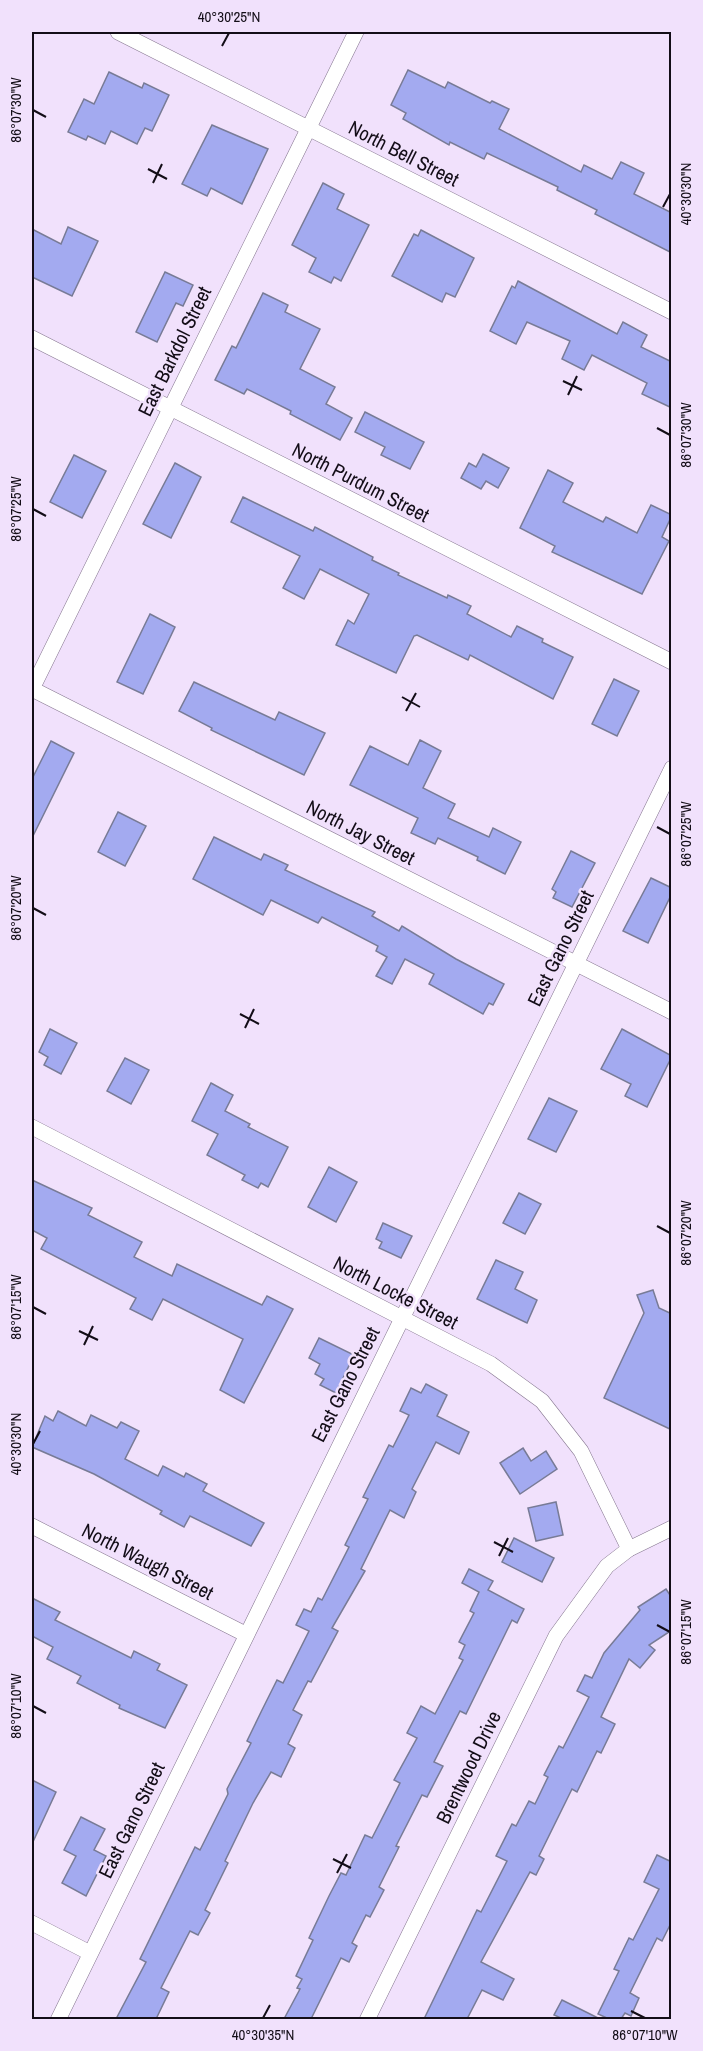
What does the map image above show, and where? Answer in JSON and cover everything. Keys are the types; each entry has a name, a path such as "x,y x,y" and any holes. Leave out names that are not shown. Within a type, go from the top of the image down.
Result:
{"street":[{"name":"North Bell Street","path":"118,32 672,312"},
{"name":"East Barkdol Street","path":"32,689 356,32"},
{"name":"North Purdum Street","path":"32,338 672,662"},
{"name":"North Jay Street","path":"32,689 672,1012"},
{"name":"East Gano Street","path":"58,2019 244,1634 672,768"},
{"name":"North Locke Street","path":"32,1127 491,1364 542,1401 581,1451 629,1549"},
{"name":"North Waugh Street","path":"32,1526 244,1634"},
{"path":"629,1549 672,1528"},
{"name":"Brentwood Drive","path":"367,2019 556,1636 608,1566 629,1549"},
{"path":"32,1923 90,1953"}],"building":[{"path":"408,70 445,88 448,82 490,103 492,101 509,109 499,129 581,172 584,165 612,179 621,162 644,173 634,194 672,213 672,253 595,214 597,210 557,190 558,187 487,153 484,159 450,142 449,145 403,119 406,113 391,105"},
{"path":"109,72 142,88 144,83 169,95 152,131 145,128 137,144 111,131 105,144 88,136 86,140 68,132 84,99 94,104"},
{"path":"212,125 268,149 242,204 211,188 207,196 182,184"},
{"path":"323,183 344,194 337,209 369,225 341,281 334,277 331,283 309,272 316,258 292,245"},
{"path":"68,227 98,241 72,296 32,277 32,229 61,244"},
{"path":"421,230 474,258 455,297 446,293 442,302 392,276 414,234 418,236"},
{"path":"165,272 193,285 183,306 176,303 157,342 136,332"},
{"path":"518,281 617,334 623,322 647,335 641,347 672,362 672,408 642,394 647,383 592,355 584,370 562,359 570,341 527,322 516,344 490,331 512,286 515,288"},
{"path":"263,293 288,305 285,312 320,329 300,369 335,387 326,404 352,418 340,440 290,414 291,411 247,389 244,394 215,380 232,346 236,348"},
{"path":"365,412 424,442 410,469 381,455 385,447 355,432"},
{"path":"483,454 509,468 498,488 486,481 481,489 461,478 469,463 476,467"},
{"path":"74,455 106,471 82,518 50,502"},
{"path":"175,463 201,477 171,538 143,524"},
{"path":"548,470 573,483 563,502 603,522 606,517 637,533 651,505 672,515 662,537 669,541 642,594 552,552 555,546 520,528"},
{"path":"243,497 313,531 315,527 373,557 372,560 399,573 398,575 447,598 448,595 471,606 467,614 511,637 517,626 543,639 542,642 573,657 553,699 470,655 468,660 417,635 414,636 396,673 336,645 348,620 354,624 369,594 320,569 304,599 283,588 300,556 231,522"},
{"path":"150,614 175,627 143,694 117,682"},
{"path":"614,679 639,691 617,736 592,724"},
{"path":"194,682 275,720 279,712 325,733 304,775 211,730 212,728 179,711"},
{"path":"420,740 441,751 423,788 455,804 448,818 489,837 493,828 521,842 505,874 477,860 478,857 438,838 435,844 411,833 418,818 350,785 370,746 408,765"},
{"path":"51,741 74,753 32,838 32,779"},
{"path":"118,812 146,826 125,866 98,852"},
{"path":"214,837 261,860 264,854 288,865 285,870 375,912 372,916 399,931 402,926 456,959 504,984 493,1005 489,1003 483,1014 429,984 434,974 405,959 392,984 376,976 387,957 376,951 378,946 322,917 318,923 271,900 263,915 193,879"},
{"path":"571,851 595,863 572,907 553,898 556,892 552,889"},
{"path":"651,878 672,888 672,893 648,943 623,931"},
{"path":"50,1029 77,1043 61,1074 44,1065 48,1057 39,1052"},
{"path":"622,1029 672,1056 647,1107 625,1096 631,1084 601,1069"},
{"path":"125,1058 149,1070 131,1104 107,1091"},
{"path":"211,1083 233,1095 225,1111 250,1124 248,1127 288,1147 268,1187 261,1183 258,1188 242,1180 245,1175 207,1155 218,1134 192,1121"},
{"path":"549,1098 577,1111 556,1152 528,1139"},
{"path":"329,1167 357,1182 336,1222 308,1207"},
{"path":"32,1180 92,1208 88,1215 142,1242 134,1257 172,1276 177,1264 262,1305 267,1296 293,1309 244,1403 220,1390 243,1339 163,1299 152,1320 130,1309 136,1298 41,1249 47,1238 32,1230"},
{"path":"519,1193 541,1204 525,1234 503,1223"},
{"path":"383,1223 412,1236 401,1258 379,1248 382,1242 376,1239"},
{"path":"496,1260 523,1272 515,1289 537,1300 527,1323 477,1299"},
{"path":"653,1290 659,1308 672,1314 672,1430 604,1398 644,1313 637,1295"},
{"path":"319,1338 354,1355 336,1393 320,1385 324,1379 315,1374 320,1364 309,1358"},
{"path":"426,1384 447,1395 437,1416 469,1432 459,1454 436,1442 412,1489 416,1492 404,1518 390,1510 361,1569 365,1571 332,1628 338,1631 293,1710 302,1715 288,1744 295,1748 281,1777 271,1772 253,1803 225,1861 228,1863 205,1910 210,1913 198,1935 190,1931 161,1988 169,1992 156,2019 116,2019 146,1962 140,1959 195,1847 200,1850 228,1794 227,1789 251,1743 247,1741 262,1710 277,1680 283,1683 309,1631 296,1625 304,1609 311,1612 318,1598 322,1600 349,1547 345,1545 368,1499 363,1497 389,1445 393,1447 409,1415 400,1411 411,1388 421,1393"},
{"path":"58,1411 86,1426 91,1415 117,1428 121,1422 139,1431 125,1459 158,1476 163,1466 184,1477 186,1473 207,1484 203,1491 264,1523 251,1546 190,1516 184,1527 160,1514 162,1511 94,1474 32,1447 45,1416 53,1421"},
{"path":"523,1448 531,1461 546,1451 557,1469 520,1494 500,1463"},
{"path":"556,1502 563,1535 536,1541 528,1508"},
{"path":"514,1538 554,1558 542,1582 502,1562"},
{"path":"469,1569 493,1581 488,1590 524,1609 517,1623 512,1620 466,1714 460,1711 434,1762 443,1766 427,1797 422,1795 396,1846 399,1847 379,1887 384,1890 370,1917 366,1915 352,1943 357,1946 349,1962 341,1958 311,2019 284,2019 300,1989 297,1988 302,1979 296,1976 313,1940 309,1938 329,1896 341,1873 346,1875 365,1835 372,1838 400,1783 394,1780 417,1738 407,1733 421,1706 435,1714 463,1660 459,1658 465,1645 459,1642 474,1613 470,1611 479,1592 462,1583"},
{"path":"666,1589 672,1598 672,1630 649,1645 655,1650 640,1668 629,1659 601,1717 615,1724 601,1753 597,1751 577,1792 572,1789 539,1856 544,1859 536,1875 530,1872 481,1962 514,1979 503,2000 482,1990 467,2019 424,2019 477,1910 481,1912 507,1861 496,1856 512,1824 516,1826 529,1801 535,1804 548,1777 544,1775 559,1746 563,1748 589,1697 577,1691 585,1675 592,1678 604,1653 640,1610 638,1607"},
{"path":"32,1598 60,1612 55,1620 131,1658 134,1651 160,1664 157,1670 187,1685 165,1728 119,1708 120,1705 77,1683 81,1676 47,1659 53,1647 32,1636"},
{"path":"32,1780 56,1792 32,1844"},
{"path":"81,1817 105,1829 94,1850 106,1856 86,1896 62,1883 76,1856 64,1850"},
{"path":"657,1855 672,1862 672,1921 662,1941 657,1938 630,1993 639,1998 631,2016 625,2013 621,2019 609,2019 598,2014 619,1971 614,1969 629,1938 633,1940 659,1889 644,1882"},
{"path":"562,2000 600,2019 563,2019 554,2015"}]}
